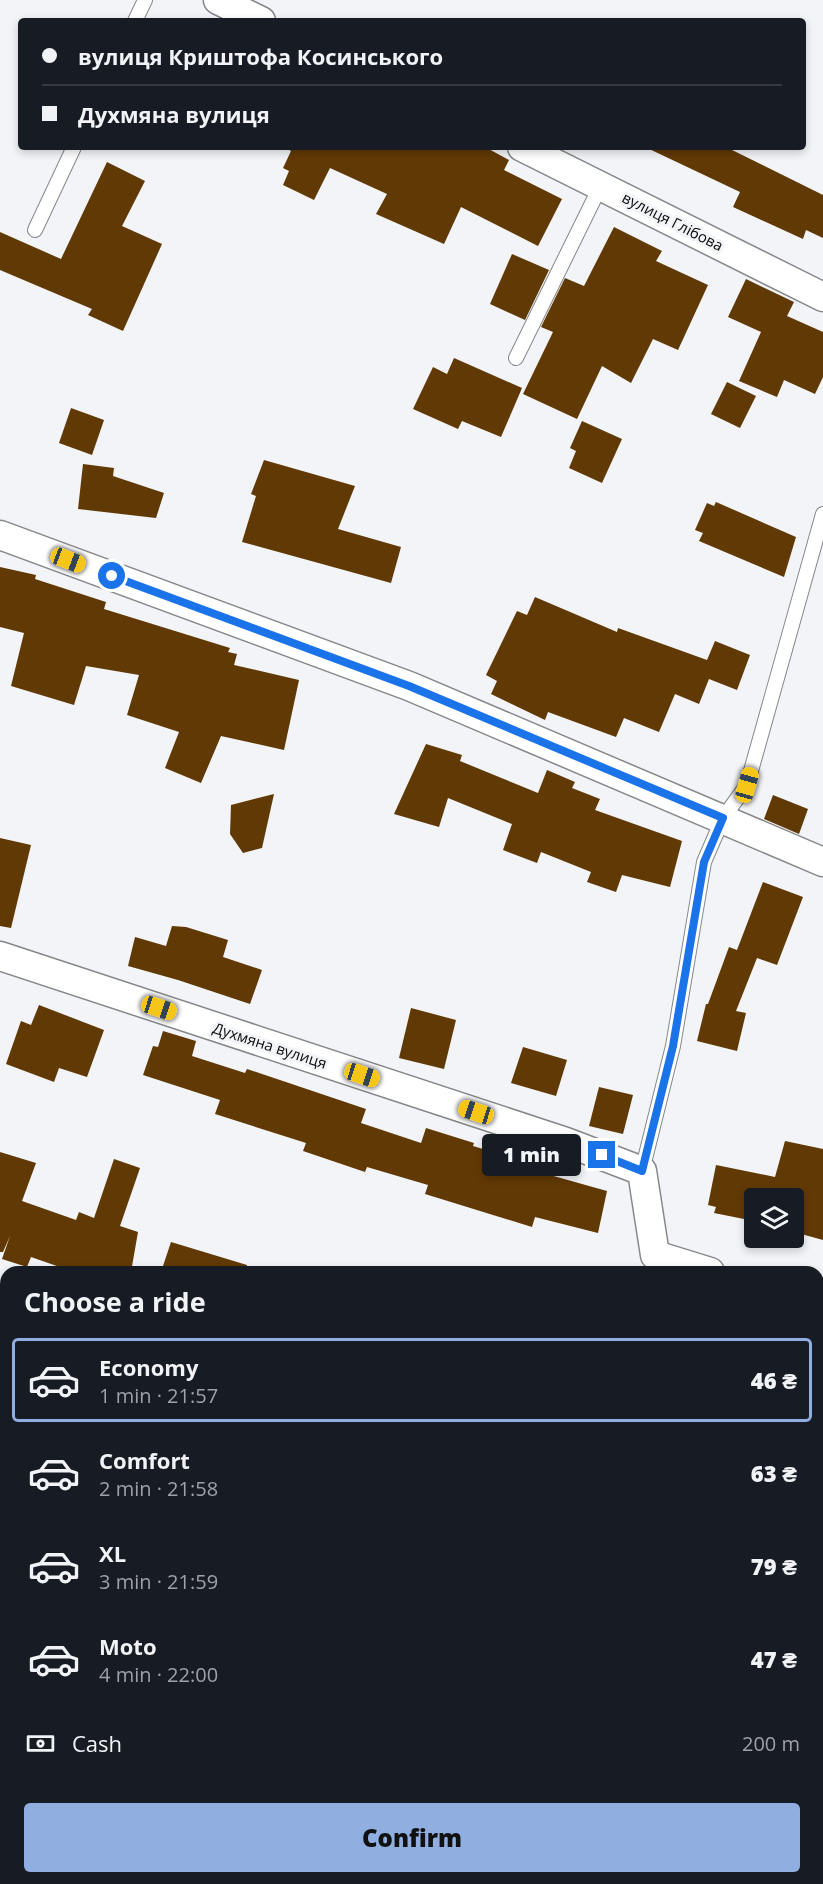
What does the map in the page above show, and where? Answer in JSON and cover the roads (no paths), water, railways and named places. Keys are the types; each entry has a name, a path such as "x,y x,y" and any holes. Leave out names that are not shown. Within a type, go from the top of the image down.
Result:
{"street":[{"path":"218,0 255,18"},
{"name":"вулиця Глібова","path":"528,150 823,297"},
{"path":"0,535 409,686 823,862"},
{"name":"Духмяна вулиця","path":"0,956 566,1142 642,1171"},
{"path":"642,1171 653,1264"}],"lane":[{"path":"136,18 145,0"},
{"path":"35,230 73,150"},
{"path":"516,358 601,185"},
{"path":"642,1171 673,1046 704,862 723,818 747,785 823,514"}]}
